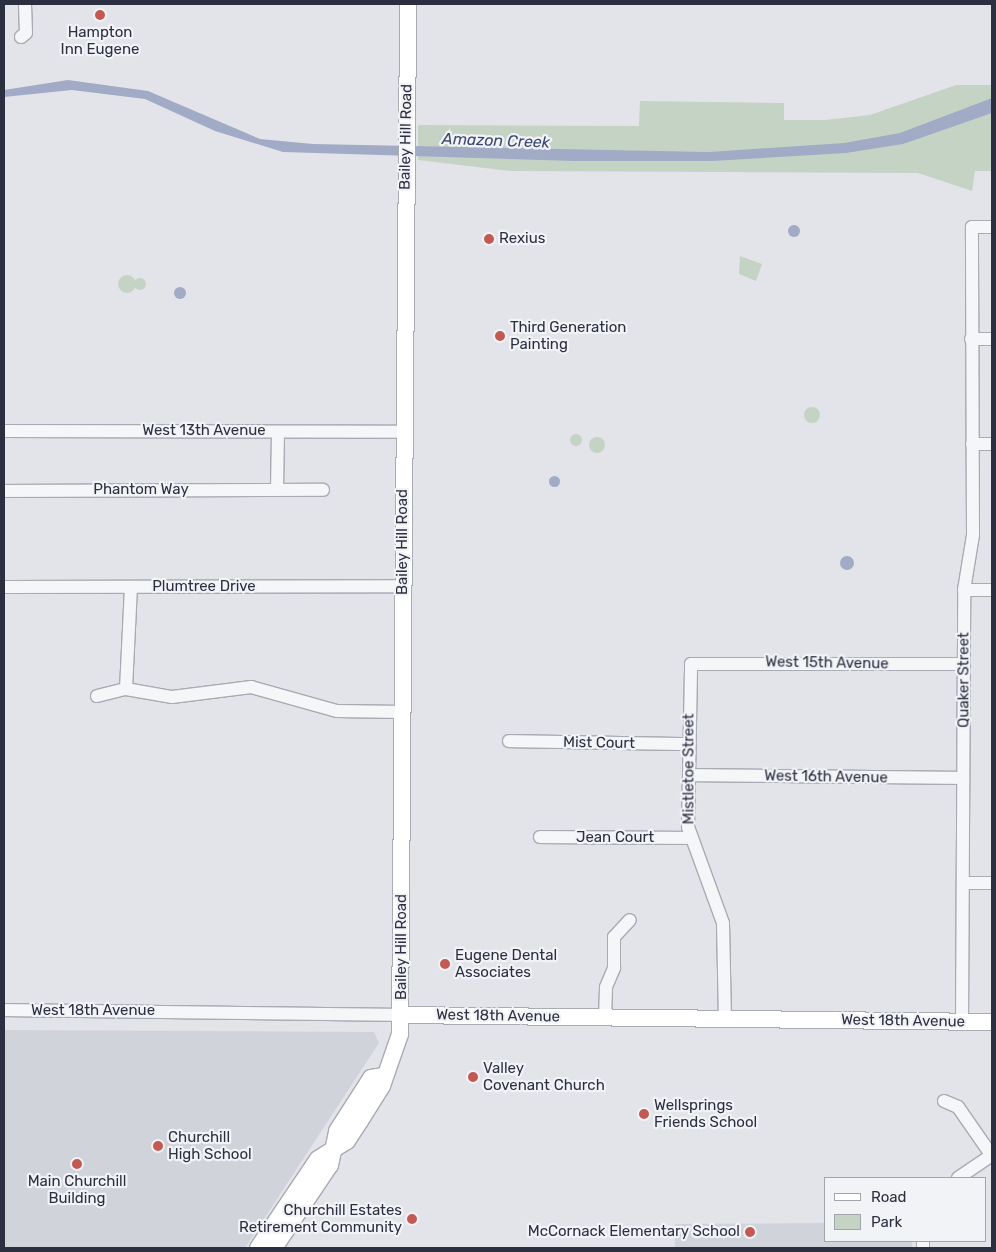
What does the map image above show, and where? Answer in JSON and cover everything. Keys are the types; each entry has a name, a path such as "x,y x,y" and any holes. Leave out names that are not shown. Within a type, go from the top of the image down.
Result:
{"main road":[{"name":"Bailey Hill Road","path":"274,1248 330,1165 336,1132 371,1078 384,1076 397,1050 401,1015 403,432 408,4"},
{"name":"West 18th Avenue","path":"401,1015 992,1022"},
{"path":"258,1248 318,1159 333,1150"}],"street":[{"path":"21,37 26,34 26,4"},
{"name":"Quaker Street","path":"962,1022 964,590 973,542 972,227 992,227"},
{"path":"971,339 992,339"},
{"name":"West 13th Avenue","path":"4,431 403,432"},
{"path":"277,490 278,432"},
{"path":"972,444 992,444"},
{"name":"Phantom Way","path":"4,491 324,490"},
{"name":"Plumtree Drive","path":"4,587 403,586"},
{"path":"126,689 131,587"},
{"path":"964,590 992,590"},
{"name":"West 15th Avenue","path":"691,664 964,664"},
{"name":"Mistletoe Street","path":"691,664 689,744 690,838 723,923 725,1019"},
{"path":"97,696 126,689 172,697 251,687 337,711 402,712"},
{"name":"Mist Court","path":"509,741 689,744"},
{"name":"West 16th Avenue","path":"689,775 963,778"},
{"name":"Jean Court","path":"540,837 690,838"},
{"path":"963,883 992,883"},
{"path":"605,1017 606,987 614,970 614,937 630,920"},
{"name":"West 18th Avenue","path":"4,1010 401,1015"},
{"path":"944,1101 958,1107 992,1156 960,1177"}],"shaded area":[{"name":"Churchill High School","path":"4,1030 374,1032 379,1043 245,1248 4,1248"},
{"name":"McCornack Elementary School","path":"824,1223 824,1242 912,1242 912,1248 675,1248 675,1224"}],"green space":[{"path":"956,85 992,85 992,171 975,171 972,191 918,173 510,171 418,160 418,125 639,126 640,101 784,103 784,120 825,120 870,115"},
{"path":"740,256 762,264 756,281 739,274"},
{"path":"123,275 131,275 136,280 134,291 123,293 118,288 118,280"},
{"path":"138,278 142,278 146,284 142,290 138,290 134,286 134,282"},
{"path":"812,407 818,409 820,415 818,421 812,423 806,421 804,415 806,409"},
{"path":"576,434 582,440 576,446 570,440"},
{"path":"597,437 603,439 605,445 603,451 597,453 591,451 589,445 591,439"}],"water":[{"path":"68,80 148,91 260,139 313,144 709,152 844,143 900,133 992,98 992,113 903,144 846,153 712,161 574,161 283,152 215,131 145,99 72,90 4,97 4,90"},
{"path":"794,225 800,231 794,237 788,231"},
{"path":"178,287 182,287 186,293 182,299 178,299 174,295 174,291"},
{"path":"554,475 560,481 554,487 548,481"},
{"path":"847,556 852,558 854,563 852,568 847,570 842,568 840,563 842,558"}],"place":[{"name":"Hampton Inn Eugene","path":"100,15"},
{"name":"Rexius","path":"489,239"},
{"name":"Third Generation Painting","path":"500,336"},
{"name":"Eugene Dental Associates","path":"445,964"},
{"name":"Valley Covenant Church","path":"473,1077"},
{"name":"Wellsprings Friends School","path":"644,1114"},
{"name":"Churchill High School","path":"158,1146"},
{"name":"Main Churchill Building","path":"77,1164"},
{"name":"Churchill Estates Retirement Community","path":"412,1219"},
{"name":"McCornack Elementary School","path":"750,1232"}],"water label":[{"name":"Amazon Creek","path":"496,141"}]}
